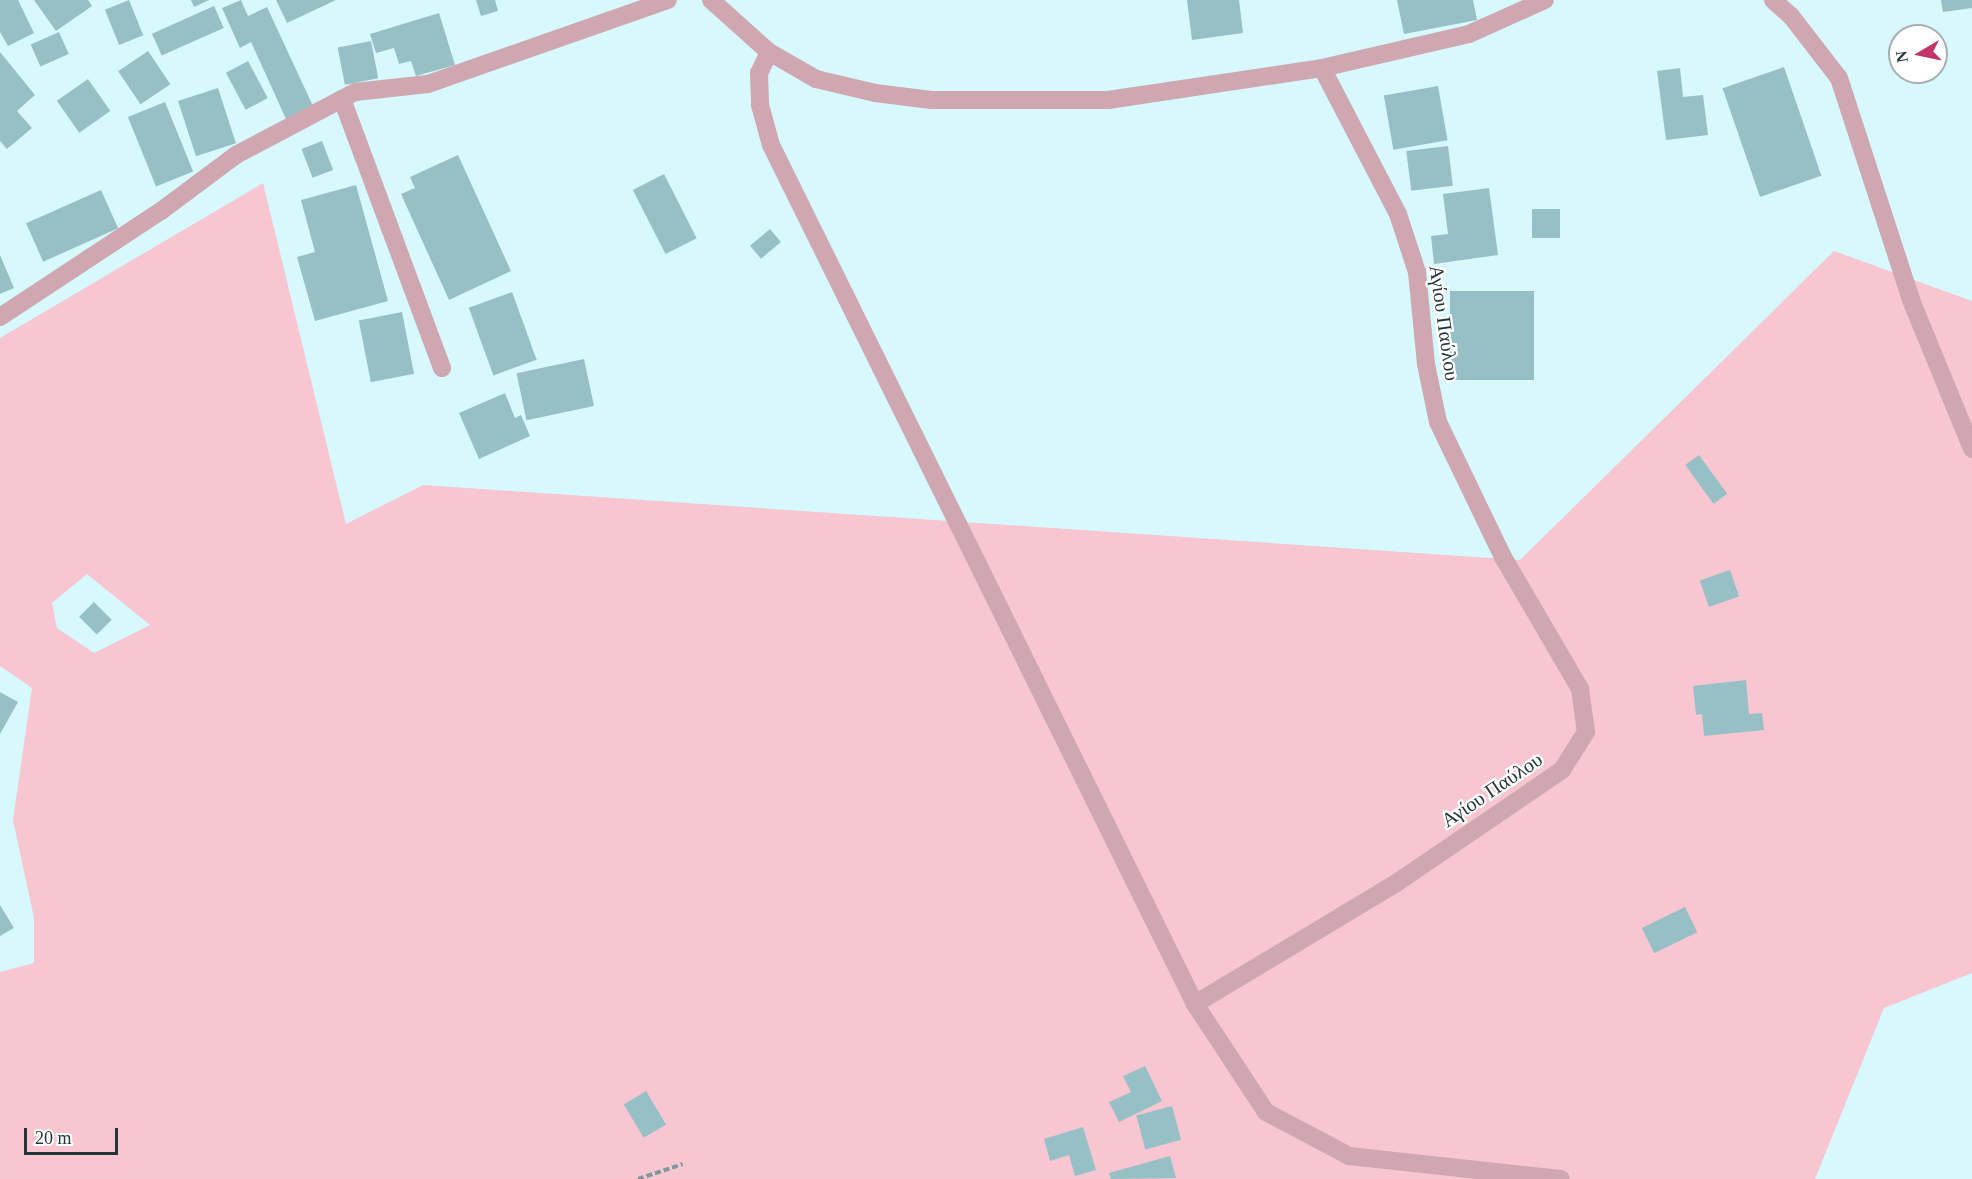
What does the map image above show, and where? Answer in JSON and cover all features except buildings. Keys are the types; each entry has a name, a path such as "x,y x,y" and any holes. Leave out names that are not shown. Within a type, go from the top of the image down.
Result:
{"street":[{"path":"0,317 161,211 236,155 355,92 428,84 668,0"},
{"path":"711,0 769,52 816,79 875,93 932,100 1107,100 1322,68 1469,34 1545,0"},
{"path":"1773,0 1791,16 1839,78 1911,300 1972,449"},
{"path":"769,52 759,72 760,105 771,145 1196,1004 1266,1112 1349,1156 1561,1179"},
{"name":"Αγίου Παύλου","path":"1196,1004 1398,882 1562,770 1586,732 1580,689 1503,557 1438,422 1426,364 1417,272 1398,214 1322,68"},
{"path":"342,99 442,368"}],"path":[{"path":"638,1179 684,1164"}],"shaded area":[{"path":"263,183 346,524 423,485 1520,560 1834,251 1972,301 1972,973 1884,1008 1815,1179 0,1179 0,972 34,963 34,918 13,820 32,688 0,666 0,338","holes":["87,574 150,625 94,653 57,628 52,603"]}]}
